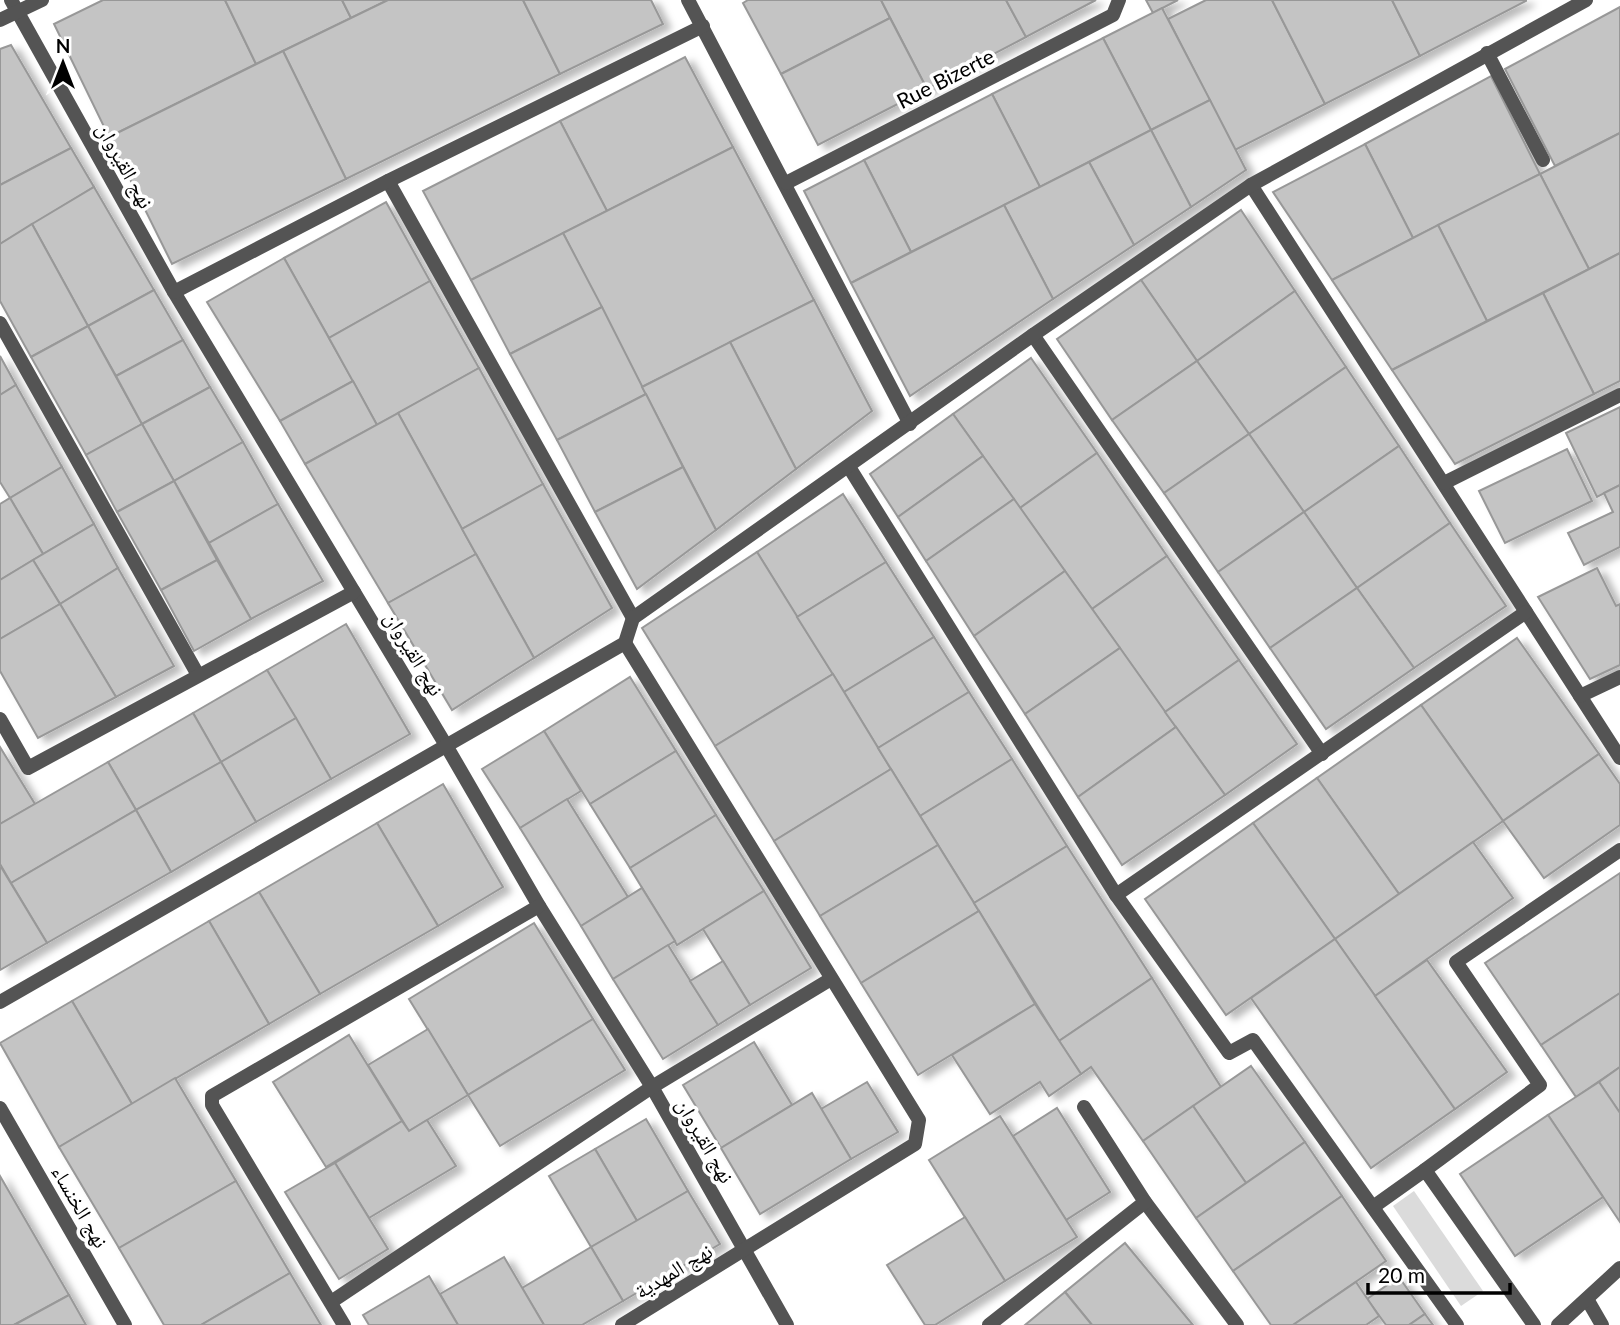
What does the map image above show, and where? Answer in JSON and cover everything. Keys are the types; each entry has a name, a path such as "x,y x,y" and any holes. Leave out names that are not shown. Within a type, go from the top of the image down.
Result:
{"street":[{"path":"0,20 13,6 42,0"},
{"path":"688,0 910,424"},
{"path":"1549,0 1557,15"},
{"path":"0,1002 625,643 633,618 1033,335 1251,185 1586,0"},
{"name":"Rue Bizerte","path":"786,183 1113,15 1119,2"},
{"name":"نهج القيروان","path":"13,6 174,292 447,747 539,906 652,1087 787,1325"},
{"path":"174,292 388,181 703,26"},
{"path":"1488,53 1543,160"},
{"path":"388,181 633,618"},
{"path":"1251,185 1620,758"},
{"path":"0,323 198,675"},
{"path":"1033,335 1322,754"},
{"path":"1444,483 1620,395"},
{"path":"849,467 1116,895 1229,1053 1253,1040 1457,1325"},
{"path":"0,719 28,768 354,592"},
{"path":"1116,895 1525,612"},
{"path":"331,1302 652,1087 831,979 625,643"},
{"path":"1580,696 1620,677"},
{"path":"1373,1207 1539,1085 1456,962 1620,850"},
{"path":"344,1325 212,1105 212,1096 539,906"},
{"name":"نهج المهدية","path":"622,1325 915,1144 919,1120 831,979"},
{"name":"نهج الخنساء","path":"0,1108 125,1325"},
{"path":"1084,1108 1144,1202 1237,1325"},
{"path":"1425,1170 1534,1325"},
{"path":"989,1325 1144,1202"},
{"path":"1558,1325 1620,1268"},
{"path":"1587,1299 1602,1325"}],"shaded area":[{"path":"1414,1191 1483,1291 1461,1306 1393,1206"}],"building":[{"path":"103,0 225,0 256,64 109,137 54,24"},
{"path":"225,0 342,0 351,18 256,64"},
{"path":"342,0 388,0 351,18"},
{"path":"388,0 523,0 560,74 346,179 283,51"},
{"path":"523,0 651,0 663,24 560,74"},
{"path":"748,0 881,0 890,18 781,74 743,3"},
{"path":"881,0 1006,0 1026,37 927,89"},
{"path":"1006,0 1096,0 1026,37"},
{"path":"1146,0 1178,0 1153,13"},
{"path":"1206,0 1272,0 1325,104 1235,150 1168,19"},
{"path":"1272,0 1392,0 1420,56 1325,104"},
{"path":"1392,0 1526,0 1526,1 1420,56"},
{"path":"1620,7 1620,133 1555,166 1505,69"},
{"path":"1162,8 1210,100 1151,130 1103,38"},
{"path":"890,18 927,89 818,145 781,74"},
{"path":"1103,38 1151,130 1040,187 992,94"},
{"path":"11,45 71,148 0,185 0,49"},
{"path":"283,51 346,179 172,264 109,137"},
{"path":"685,57 733,147 607,211 560,121"},
{"path":"1491,76 1540,174 1413,238 1365,144"},
{"path":"992,94 1040,187 911,252 864,160"},
{"path":"1210,100 1246,170 1191,207 1151,130"},
{"path":"560,121 607,211 471,280 423,191"},
{"path":"1151,130 1191,207 1134,245 1089,162"},
{"path":"1620,133 1620,253 1589,269 1540,174"},
{"path":"1365,144 1413,238 1332,280 1273,192"},
{"path":"733,147 814,300 642,387 563,233"},
{"path":"71,148 94,187 0,244 0,185"},
{"path":"864,160 911,252 851,283 804,191"},
{"path":"1089,162 1134,245 1053,299 1004,205"},
{"path":"1540,174 1589,269 1487,321 1438,225"},
{"path":"94,187 154,290 88,326 32,224"},
{"path":"386,202 430,281 329,338 284,258"},
{"path":"1004,205 1053,299 910,396 851,283"},
{"path":"1241,210 1295,291 1197,361 1141,280"},
{"path":"32,224 88,326 31,357 0,301 0,244"},
{"path":"1438,225 1487,321 1392,370 1332,280"},
{"path":"563,233 602,307 510,354 471,280"},
{"path":"1620,253 1620,381 1594,394 1543,293"},
{"path":"284,258 353,381 280,421 207,302"},
{"path":"1141,280 1197,361 1112,420 1057,339"},
{"path":"430,281 479,368 377,425 329,338"},
{"path":"154,290 183,340 116,376 88,326"},
{"path":"1295,291 1346,367 1249,434 1197,361"},
{"path":"1543,293 1594,394 1455,464 1392,370"},
{"path":"814,300 872,411 796,469 730,342"},
{"path":"602,307 646,394 557,440 510,354"},
{"path":"88,326 142,424 86,455 31,357"},
{"path":"183,340 210,387 142,424 116,376"},
{"path":"730,342 796,469 716,530 642,387"},
{"path":"0,356 16,385 0,395"},
{"path":"1031,358 1097,453 1020,508 953,414"},
{"path":"1197,361 1249,434 1164,493 1112,420"},
{"path":"1346,367 1399,446 1304,512 1249,434"},
{"path":"479,368 543,484 462,529 398,413"},
{"path":"353,381 377,425 305,464 280,421"},
{"path":"16,385 62,467 10,498 0,482 0,395"},
{"path":"210,387 243,442 174,481 142,424"},
{"path":"646,394 683,467 595,512 557,440"},
{"path":"1620,407 1620,485 1597,497 1566,433"},
{"path":"398,413 476,554 388,603 305,464"},
{"path":"953,414 983,456 898,517 870,474"},
{"path":"142,424 174,481 117,512 86,455"},
{"path":"1249,434 1304,512 1218,572 1164,493"},
{"path":"243,442 278,504 209,543 174,481"},
{"path":"1399,446 1450,523 1357,588 1304,512"},
{"path":"1567,449 1592,501 1505,543 1479,491"},
{"path":"1097,453 1167,556 1092,609 1020,508"},
{"path":"983,456 1014,499 926,561 898,517"},
{"path":"62,467 94,524 43,554 10,498"},
{"path":"683,467 716,530 637,589 595,512"},
{"path":"174,481 217,560 161,590 117,512"},
{"path":"543,484 612,608 534,658 462,529"},
{"path":"1620,485 1620,547 1584,565 1568,533 1613,512 1604,493"},
{"path":"843,494 886,562 797,617 757,552"},
{"path":"10,498 43,554 0,580 0,504"},
{"path":"1014,499 1065,571 974,636 926,561"},
{"path":"278,504 323,581 251,619 209,543"},
{"path":"1304,512 1357,588 1270,648 1218,572"},
{"path":"1450,523 1506,606 1414,668 1357,588"},
{"path":"94,524 118,568 60,604 33,560"},
{"path":"757,552 833,674 715,746 642,628"},
{"path":"476,554 534,658 452,710 388,603"},
{"path":"1167,556 1239,660 1165,712 1092,609"},
{"path":"33,560 60,604 0,639 0,580"},
{"path":"217,560 251,619 194,651 161,590"},
{"path":"886,562 934,637 844,692 797,617"},
{"path":"118,568 174,666 116,697 60,604"},
{"path":"1597,568 1616,606 1620,604 1620,665 1590,679 1538,597"},
{"path":"1065,571 1120,648 1025,714 974,636"},
{"path":"1357,588 1414,668 1326,729 1270,648"},
{"path":"60,604 116,697 38,738 0,671 0,639"},
{"path":"346,624 410,734 331,779 267,670"},
{"path":"934,637 969,692 878,748 844,692"},
{"path":"1517,638 1599,754 1503,821 1421,705"},
{"path":"1120,648 1176,727 1078,797 1025,714"},
{"path":"1239,660 1297,744 1225,795 1165,712"},
{"path":"267,670 296,718 221,762 193,713"},
{"path":"833,674 891,769 774,841 715,746"},
{"path":"630,677 676,751 590,804 544,731"},
{"path":"969,692 1012,759 920,816 878,748"},
{"path":"1421,705 1503,821 1399,894 1317,778"},
{"path":"193,713 221,762 136,810 108,762"},
{"path":"296,718 331,779 256,822 221,762"},
{"path":"1176,727 1225,795 1122,865 1078,797"},
{"path":"544,731 581,791 520,828 482,769"},
{"path":"0,747 35,804 0,824"},
{"path":"676,751 716,815 630,868 590,804"},
{"path":"1599,754 1620,784 1620,825 1544,878 1503,821"},
{"path":"1012,759 1067,846 974,903 920,816"},
{"path":"108,762 136,810 11,883 0,864 0,824"},
{"path":"221,762 256,822 171,872 136,810"},
{"path":"891,769 938,845 820,916 774,841"},
{"path":"1317,778 1399,894 1335,939 1253,823"},
{"path":"443,784 503,887 438,926 377,823"},
{"path":"567,799 628,897 581,926 520,828"},
{"path":"136,810 171,872 47,943 11,883"},
{"path":"716,815 764,891 677,945 630,868"},
{"path":"377,823 438,926 320,994 259,892"},
{"path":"1253,823 1335,939 1226,1015 1145,899"},
{"path":"1473,842 1513,898 1375,996 1335,939"},
{"path":"938,845 979,911 861,983 820,916"},
{"path":"1067,846 1152,978 1059,1041 974,903"},
{"path":"0,868 47,943 0,970"},
{"path":"1620,873 1620,993 1541,1045 1485,963"},
{"path":"642,888 675,941 613,979 581,926"},
{"path":"764,891 811,968 750,1005 703,929"},
{"path":"259,892 320,994 269,1024 209,921"},
{"path":"979,911 1035,1004 918,1075 861,983"},
{"path":"209,921 269,1024 132,1104 72,1001"},
{"path":"534,923 593,1019 468,1095 409,999"},
{"path":"1335,939 1455,1109 1371,1168 1251,998"},
{"path":"668,945 718,1025 663,1059 613,979"},
{"path":"1427,960 1507,1072 1455,1109 1375,996"},
{"path":"723,961 750,1005 718,1025 690,981"},
{"path":"1152,978 1221,1087 1143,1141 1091,1067 1081,1074 1059,1041"},
{"path":"1620,993 1620,1067 1576,1097 1541,1045"},
{"path":"72,1001 132,1104 59,1147 0,1043"},
{"path":"1035,1004 1081,1074 1049,1096 1040,1082 990,1114 952,1055"},
{"path":"593,1019 625,1070 500,1146 468,1095"},
{"path":"428,1029 468,1095 409,1131 368,1065"},
{"path":"349,1035 402,1121 326,1167 273,1082"},
{"path":"754,1042 792,1105 721,1148 683,1085"},
{"path":"1251,1066 1305,1142 1246,1183 1193,1106"},
{"path":"1620,1067 1620,1113 1599,1082"},
{"path":"175,1078 236,1181 119,1248 59,1147"},
{"path":"867,1082 898,1132 851,1159 821,1109"},
{"path":"1599,1082 1620,1113 1620,1222 1548,1115"},
{"path":"812,1093 851,1159 760,1214 721,1148"},
{"path":"1193,1106 1246,1183 1196,1218 1143,1141"},
{"path":"1057,1108 1110,1192 1066,1220 1013,1136"},
{"path":"1548,1115 1603,1197 1515,1256 1460,1174"},
{"path":"1000,1116 1077,1237 1005,1281 929,1160"},
{"path":"646,1119 688,1191 637,1221 595,1149"},
{"path":"427,1120 456,1166 369,1218 335,1163 402,1121 409,1131"},
{"path":"1305,1142 1342,1196 1233,1271 1196,1218"},
{"path":"595,1149 637,1221 591,1247 549,1176"},
{"path":"335,1163 388,1249 339,1279 285,1192"},
{"path":"0,1176 69,1295 14,1325 0,1325"},
{"path":"236,1181 290,1273 201,1325 164,1325 119,1248"},
{"path":"688,1191 720,1244 623,1301 591,1247"},
{"path":"1342,1196 1386,1261 1293,1325 1271,1325 1233,1271"},
{"path":"965,1217 1005,1281 935,1325 925,1325 887,1265"},
{"path":"1125,1243 1193,1325 1092,1325 1065,1292"},
{"path":"591,1247 623,1301 582,1325 544,1325 522,1288"},
{"path":"504,1257 544,1325 458,1325 440,1294"},
{"path":"290,1273 321,1325 201,1325"},
{"path":"429,1276 458,1325 369,1325 363,1315"},
{"path":"1399,1277 1425,1314 1409,1325 1386,1325 1367,1299"},
{"path":"1356,1282 1379,1316 1366,1325 1293,1325"},
{"path":"1065,1292 1092,1325 1025,1325"},
{"path":"69,1295 86,1325 14,1325"},
{"path":"1425,1314 1433,1325 1409,1325"}]}
